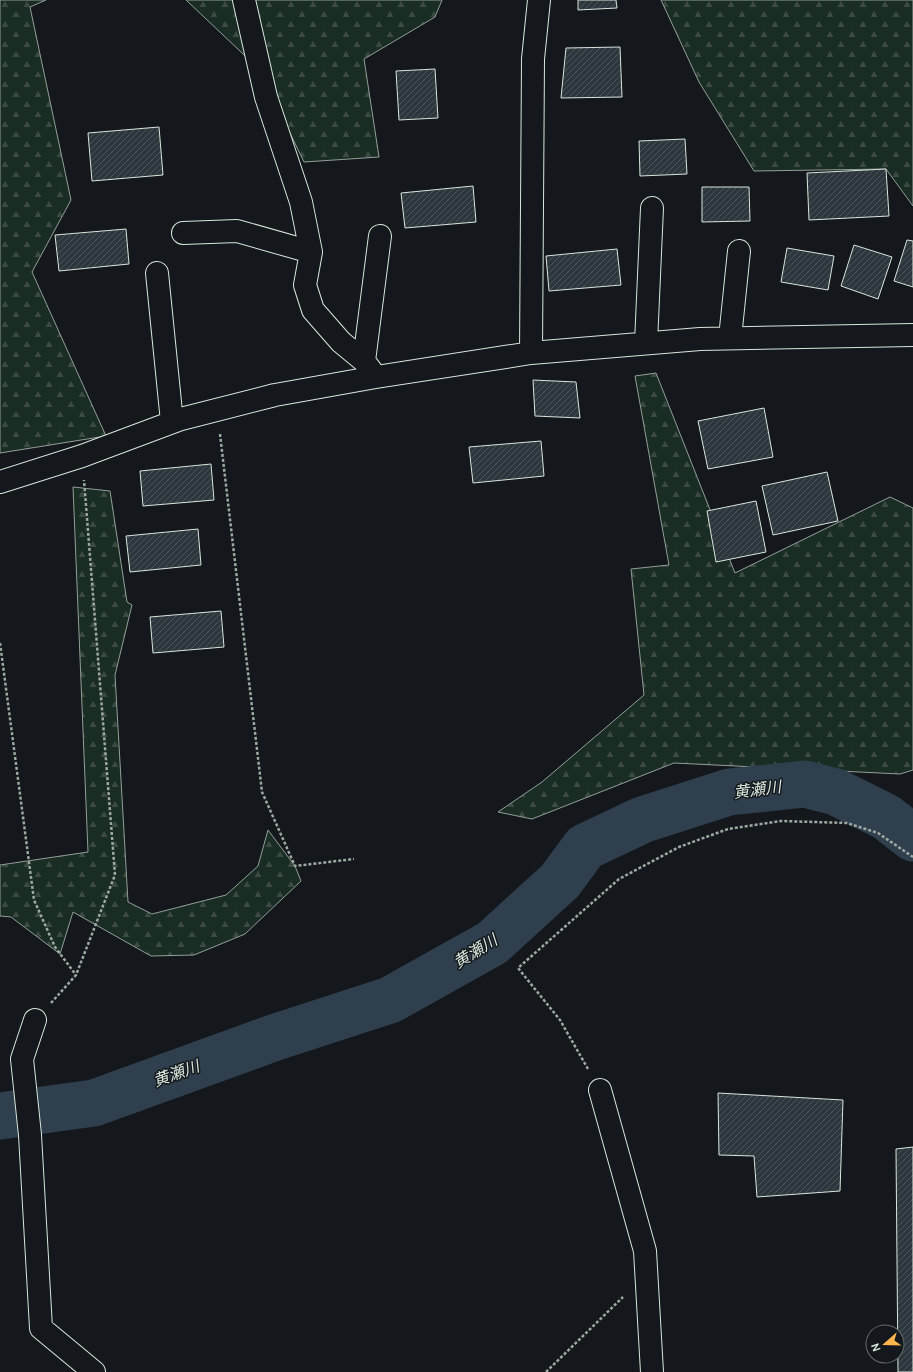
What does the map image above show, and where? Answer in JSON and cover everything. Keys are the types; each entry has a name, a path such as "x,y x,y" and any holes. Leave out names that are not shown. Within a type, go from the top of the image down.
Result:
{"street":[{"path":"244,0 266,97 301,202 311,252 305,286 313,310 341,342 370,369"},
{"path":"531,353 533,58 539,0"},
{"path":"646,343 652,208"},
{"path":"183,233 237,231 311,252"},
{"path":"370,369 380,236"},
{"path":"730,338 739,251"},
{"path":"158,273 172,422"},
{"path":"0,482 82,456 172,422 370,369 646,343 730,338 913,334"},
{"path":"35,1020 22,1059 30,1135 41,1328 94,1372"},
{"path":"600,1090 645,1251 652,1372"}],"path":[{"path":"217,409 262,792 294,866 354,859"},
{"path":"35,1020 76,975 115,875 82,456"},
{"path":"0,644 34,900 55,947 76,975"},
{"path":"600,1090 560,1020 518,968 619,879 678,848 728,829 781,821 847,823 878,833 913,857"},
{"path":"546,1372 646,1274"}],"green space":[{"path":"0,0 46,0 30,7 71,200 32,272 106,436 0,453"},
{"path":"186,0 442,0 435,17 364,59 379,157 304,162 259,69"},
{"path":"661,0 913,0 913,206 886,169 754,171 699,82"},
{"path":"656,373 735,573 890,497 913,508 913,770 900,774 674,763 532,819 498,812 542,782 644,695 631,569 669,565 635,376"},
{"path":"73,487 110,491 127,602 132,605 115,675 128,902 152,914 226,895 258,866 268,830 295,866 301,881 245,934 194,955 151,956 73,912 60,954 11,917 0,916 0,865 88,852"}],"building":[{"path":"578,0 616,0 617,8 578,10"},
{"path":"620,47 622,97 561,98 566,48"},
{"path":"435,69 438,118 399,120 396,71"},
{"path":"159,127 163,175 92,181 88,133"},
{"path":"685,139 687,174 640,176 639,141"},
{"path":"886,169 889,216 809,220 807,173"},
{"path":"473,186 476,222 405,228 401,193"},
{"path":"702,187 749,187 750,221 702,222"},
{"path":"126,229 129,264 59,271 55,235"},
{"path":"907,240 913,241 913,287 894,281"},
{"path":"854,245 892,257 878,299 841,286"},
{"path":"787,248 834,256 828,290 781,282"},
{"path":"617,249 621,285 549,291 546,256"},
{"path":"533,380 576,382 580,418 535,416"},
{"path":"764,408 773,457 708,469 698,421"},
{"path":"541,441 544,476 473,483 469,447"},
{"path":"211,464 214,500 143,506 140,471"},
{"path":"827,472 838,521 773,535 762,486"},
{"path":"756,501 766,552 716,562 707,511"},
{"path":"198,529 201,565 130,572 126,536"},
{"path":"221,611 224,647 153,653 150,617"},
{"path":"718,1093 843,1100 840,1191 757,1197 754,1156 719,1155"},
{"path":"913,1147 913,1372 898,1372 898,1364 905,1364 905,1324 898,1324 896,1149"}],"waterway":[{"name":"黄瀬川","path":"0,1116 94,1103 273,1038 390,1000 492,943 560,881 585,847 642,820 729,792 805,784 836,792 886,817 913,838"}]}
